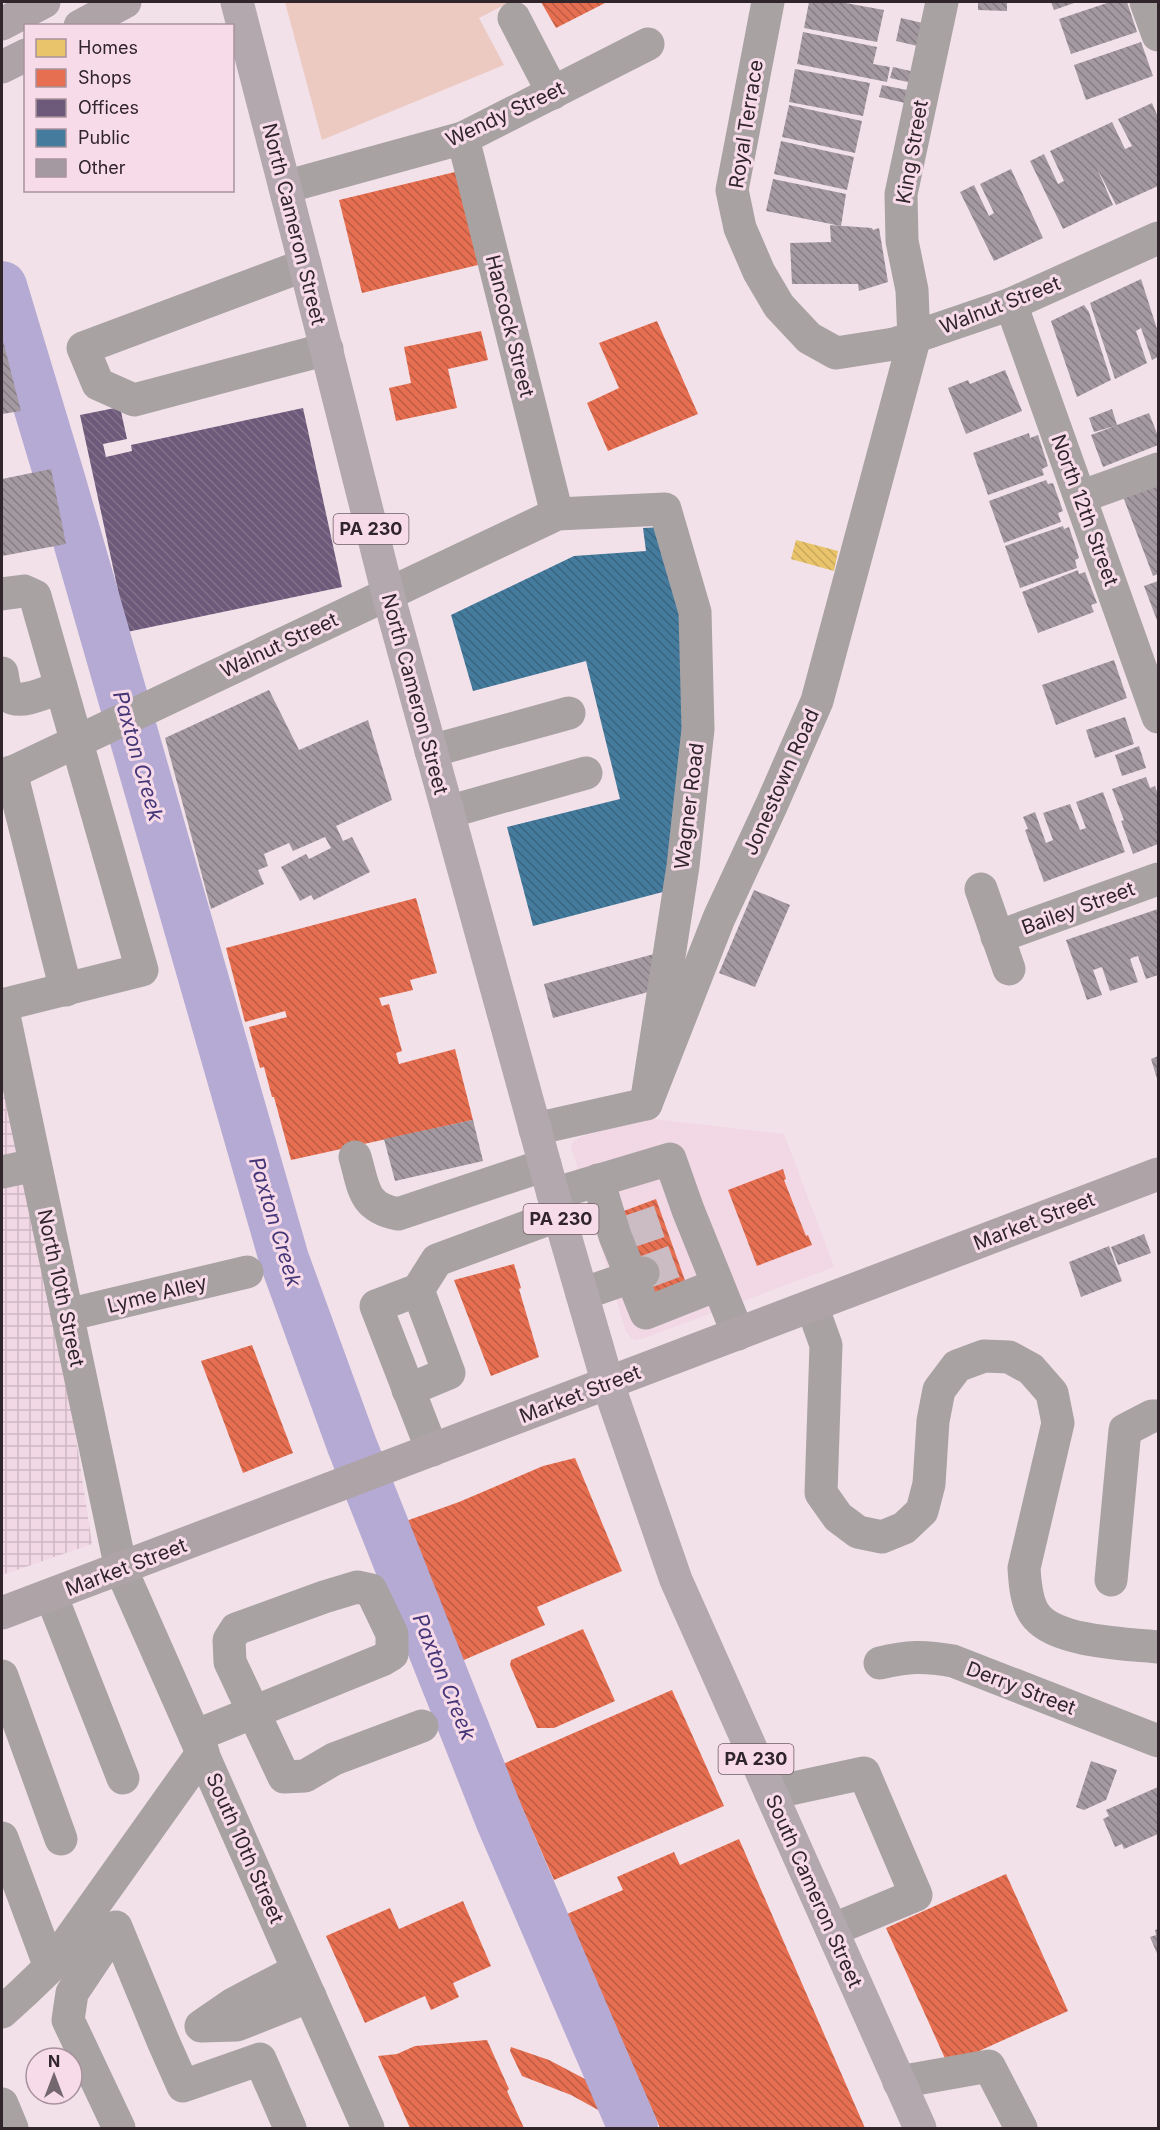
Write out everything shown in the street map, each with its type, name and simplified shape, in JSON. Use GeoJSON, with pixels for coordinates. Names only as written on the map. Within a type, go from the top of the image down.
{"type":"FeatureCollection","features":[{"type":"Feature","properties":{"kind":"highway","name":"North Cameron Street"},"geometry":{"type":"LineString","coordinates":[[237,2],[388,594],[535,1129],[608,1384]]}},
{"type":"Feature","properties":{"kind":"highway","name":"South Cameron Street"},"geometry":{"type":"LineString","coordinates":[[608,1384],[676,1580],[920,2128]]}},
{"type":"Feature","properties":{"kind":"main road"},"geometry":{"type":"LineString","coordinates":[[2,24],[44,2]]}},
{"type":"Feature","properties":{"kind":"main road"},"geometry":{"type":"LineString","coordinates":[[84,24],[125,2]]}},
{"type":"Feature","properties":{"kind":"main road"},"geometry":{"type":"LineString","coordinates":[[2,68],[24,56]]}},
{"type":"Feature","properties":{"kind":"main road","name":"Market Street"},"geometry":{"type":"LineString","coordinates":[[2,1613],[1158,1174]]}},
{"type":"Feature","properties":{"kind":"street","name":"Royal Terrace"},"geometry":{"type":"LineString","coordinates":[[768,2],[732,190],[740,228],[759,272],[779,306],[809,338],[836,353]]}},
{"type":"Feature","properties":{"kind":"street","name":"King Street"},"geometry":{"type":"LineString","coordinates":[[912,339],[912,290],[902,241],[901,194],[942,2]]}},
{"type":"Feature","properties":{"kind":"street"},"geometry":{"type":"LineString","coordinates":[[1146,2],[1158,35]]}},
{"type":"Feature","properties":{"kind":"street"},"geometry":{"type":"LineString","coordinates":[[514,18],[553,93]]}},
{"type":"Feature","properties":{"kind":"street","name":"Wendy Street"},"geometry":{"type":"LineString","coordinates":[[285,187],[463,138],[648,44]]}},
{"type":"Feature","properties":{"kind":"street","name":"Hancock Street"},"geometry":{"type":"LineString","coordinates":[[463,138],[557,514]]}},
{"type":"Feature","properties":{"kind":"street","name":"Walnut Street"},"geometry":{"type":"LineString","coordinates":[[836,353],[912,339],[1011,304],[1158,238]]}},
{"type":"Feature","properties":{"kind":"street"},"geometry":{"type":"LineString","coordinates":[[305,265],[83,348],[98,384],[134,400],[327,349]]}},
{"type":"Feature","properties":{"kind":"street","name":"North 12th Street"},"geometry":{"type":"LineString","coordinates":[[1011,304],[1158,717]]}},
{"type":"Feature","properties":{"kind":"street","name":"Jonestown Road"},"geometry":{"type":"LineString","coordinates":[[646,1104],[719,918],[817,701],[912,339]]}},
{"type":"Feature","properties":{"kind":"street"},"geometry":{"type":"LineString","coordinates":[[1080,497],[1158,469]]}},
{"type":"Feature","properties":{"kind":"street","name":"Wagner Road"},"geometry":{"type":"LineString","coordinates":[[557,514],[665,509],[695,612],[698,729],[683,866],[646,1104]]}},
{"type":"Feature","properties":{"kind":"street","name":"Walnut Street"},"geometry":{"type":"LineString","coordinates":[[6,774],[557,514]]}},
{"type":"Feature","properties":{"kind":"street"},"geometry":{"type":"LineString","coordinates":[[2,594],[24,591],[35,596],[142,970],[2,1006]]}},
{"type":"Feature","properties":{"kind":"street"},"geometry":{"type":"LineString","coordinates":[[2,673],[8,695],[20,701],[61,687]]}},
{"type":"Feature","properties":{"kind":"street"},"geometry":{"type":"LineString","coordinates":[[431,751],[569,713]]}},
{"type":"Feature","properties":{"kind":"street"},"geometry":{"type":"LineString","coordinates":[[448,812],[586,773]]}},
{"type":"Feature","properties":{"kind":"street"},"geometry":{"type":"LineString","coordinates":[[6,774],[66,990]]}},
{"type":"Feature","properties":{"kind":"street","name":"Bailey Street"},"geometry":{"type":"LineString","coordinates":[[997,938],[1158,879]]}},
{"type":"Feature","properties":{"kind":"street"},"geometry":{"type":"LineString","coordinates":[[981,889],[1009,969]]}},
{"type":"Feature","properties":{"kind":"street","name":"North 10th Street"},"geometry":{"type":"LineString","coordinates":[[2,1006],[121,1569]]}},
{"type":"Feature","properties":{"kind":"street"},"geometry":{"type":"LineString","coordinates":[[535,1129],[646,1104]]}},
{"type":"Feature","properties":{"kind":"street"},"geometry":{"type":"LineString","coordinates":[[355,1157],[367,1198],[383,1211],[398,1214],[553,1191],[670,1159],[676,1215],[691,1255],[717,1285],[738,1334]]}},
{"type":"Feature","properties":{"kind":"street"},"geometry":{"type":"LineString","coordinates":[[2,1172],[35,1165]]}},
{"type":"Feature","properties":{"kind":"street"},"geometry":{"type":"LineString","coordinates":[[598,1180],[638,1275],[646,1313],[717,1285]]}},
{"type":"Feature","properties":{"kind":"street"},"geometry":{"type":"LineString","coordinates":[[432,1450],[376,1306],[418,1290],[437,1260],[553,1191]]}},
{"type":"Feature","properties":{"kind":"street","name":"Lyme Alley"},"geometry":{"type":"LineString","coordinates":[[67,1315],[246,1272]]}},
{"type":"Feature","properties":{"kind":"street"},"geometry":{"type":"LineString","coordinates":[[582,1294],[638,1275]]}},
{"type":"Feature","properties":{"kind":"street"},"geometry":{"type":"LineString","coordinates":[[408,1390],[449,1373],[418,1290]]}},
{"type":"Feature","properties":{"kind":"street"},"geometry":{"type":"LineString","coordinates":[[812,1306],[826,1345],[821,1493],[838,1517],[858,1532],[882,1538],[904,1528],[922,1511],[929,1484],[933,1421],[939,1390],[957,1366],[984,1356],[1009,1357],[1031,1369],[1052,1393],[1058,1423],[1024,1568],[1025,1592],[1037,1617],[1062,1634],[1158,1647]]}},
{"type":"Feature","properties":{"kind":"street"},"geometry":{"type":"LineString","coordinates":[[1111,1580],[1125,1430],[1152,1416],[1158,1416]]}},
{"type":"Feature","properties":{"kind":"street","name":"South 10th Street"},"geometry":{"type":"LineString","coordinates":[[121,1569],[368,2128]]}},
{"type":"Feature","properties":{"kind":"street"},"geometry":{"type":"LineString","coordinates":[[2,2012],[50,1967],[199,1744],[254,1712],[392,1654],[392,1634],[371,1590],[357,1587],[236,1629],[229,1640],[230,1662],[254,1712],[284,1777],[305,1776],[333,1759],[422,1726]]}},
{"type":"Feature","properties":{"kind":"street"},"geometry":{"type":"LineString","coordinates":[[51,1595],[123,1778]]}},
{"type":"Feature","properties":{"kind":"street","name":"Derry Street"},"geometry":{"type":"LineString","coordinates":[[880,1662],[904,1657],[928,1656],[953,1661],[1158,1741]]}},
{"type":"Feature","properties":{"kind":"street"},"geometry":{"type":"LineString","coordinates":[[2,1676],[61,1839]]}},
{"type":"Feature","properties":{"kind":"street"},"geometry":{"type":"LineString","coordinates":[[771,1793],[864,1773],[916,1895],[832,1930]]}},
{"type":"Feature","properties":{"kind":"street"},"geometry":{"type":"LineString","coordinates":[[2,1838],[50,1967]]}},
{"type":"Feature","properties":{"kind":"street"},"geometry":{"type":"LineString","coordinates":[[119,2128],[68,2020],[72,1993],[116,1927],[183,2086],[260,2059],[290,2128]]}},
{"type":"Feature","properties":{"kind":"street"},"geometry":{"type":"LineString","coordinates":[[163,2041],[201,2026],[233,2004],[304,1983]]}},
{"type":"Feature","properties":{"kind":"street"},"geometry":{"type":"LineString","coordinates":[[899,2082],[989,2067],[1021,2128]]}},
{"type":"Feature","properties":{"kind":"street"},"geometry":{"type":"LineString","coordinates":[[2,2104],[12,2128]]}},
{"type":"Feature","properties":{"kind":"shaded area"},"geometry":{"type":"Polygon","coordinates":[[[285,2],[510,2],[479,18],[504,65],[322,140],[285,2]]]}},
{"type":"Feature","properties":{"kind":"shaded area"},"geometry":{"type":"Polygon","coordinates":[[[2,1007],[35,1165],[92,1544],[2,1575],[2,1007]]]}},
{"type":"Feature","properties":{"kind":"shaded area"},"geometry":{"type":"Polygon","coordinates":[[[645,1118],[784,1134],[834,1267],[645,1338],[636,1340],[631,1338],[626,1332],[571,1146],[575,1140],[583,1136],[645,1118]]]}},
{"type":"Feature","properties":{"kind":"building: Homes"},"geometry":{"type":"Polygon","coordinates":[[[796,540],[838,551],[834,571],[791,559],[796,540]]]}},
{"type":"Feature","properties":{"kind":"building: Shops"},"geometry":{"type":"Polygon","coordinates":[[[541,2],[607,2],[556,28],[541,2]]]}},
{"type":"Feature","properties":{"kind":"building: Shops"},"geometry":{"type":"Polygon","coordinates":[[[459,171],[482,264],[362,293],[339,200],[459,171]]]}},
{"type":"Feature","properties":{"kind":"building: Shops"},"geometry":{"type":"Polygon","coordinates":[[[657,321],[698,414],[608,451],[587,403],[619,388],[599,343],[657,321]]]}},
{"type":"Feature","properties":{"kind":"building: Shops"},"geometry":{"type":"Polygon","coordinates":[[[481,331],[488,360],[448,369],[457,408],[396,421],[389,388],[411,383],[404,347],[481,331]]]}},
{"type":"Feature","properties":{"kind":"building: Shops"},"geometry":{"type":"Polygon","coordinates":[[[416,898],[437,973],[410,980],[413,990],[379,998],[382,1006],[389,1004],[402,1051],[396,1053],[399,1064],[455,1049],[473,1120],[291,1160],[274,1097],[272,1097],[264,1067],[260,1068],[249,1027],[287,1017],[285,1011],[245,1022],[226,948],[416,898]]]}},
{"type":"Feature","properties":{"kind":"building: Shops"},"geometry":{"type":"Polygon","coordinates":[[[783,1169],[786,1179],[784,1180],[806,1236],[808,1235],[812,1245],[757,1266],[728,1190],[783,1169]]]}},
{"type":"Feature","properties":{"kind":"building: Shops"},"geometry":{"type":"Polygon","coordinates":[[[656,1199],[688,1289],[654,1301],[621,1212],[656,1199]]]}},
{"type":"Feature","properties":{"kind":"building: Shops"},"geometry":{"type":"Polygon","coordinates":[[[514,1264],[539,1357],[491,1376],[454,1280],[514,1264]]]}},
{"type":"Feature","properties":{"kind":"building: Shops"},"geometry":{"type":"Polygon","coordinates":[[[252,1345],[293,1453],[243,1473],[201,1361],[252,1345]]]}},
{"type":"Feature","properties":{"kind":"building: Shops"},"geometry":{"type":"Polygon","coordinates":[[[575,1458],[622,1571],[537,1607],[545,1625],[457,1663],[438,1619],[431,1620],[392,1526],[459,1502],[543,1466],[575,1458]]]}},
{"type":"Feature","properties":{"kind":"building: Shops"},"geometry":{"type":"Polygon","coordinates":[[[583,1629],[615,1701],[554,1728],[537,1728],[510,1665],[511,1660],[583,1629]]]}},
{"type":"Feature","properties":{"kind":"building: Shops"},"geometry":{"type":"Polygon","coordinates":[[[672,1690],[724,1806],[554,1880],[503,1764],[672,1690]]]}},
{"type":"Feature","properties":{"kind":"building: Shops"},"geometry":{"type":"Polygon","coordinates":[[[739,1839],[865,2128],[660,2128],[567,1914],[623,1890],[617,1877],[674,1852],[680,1865],[739,1839]]]}},
{"type":"Feature","properties":{"kind":"building: Shops"},"geometry":{"type":"Polygon","coordinates":[[[1006,1874],[1068,2011],[948,2065],[886,1928],[1006,1874]]]}},
{"type":"Feature","properties":{"kind":"building: Shops"},"geometry":{"type":"Polygon","coordinates":[[[463,1901],[491,1966],[453,1983],[459,1997],[431,2010],[425,1996],[365,2023],[326,1936],[390,1908],[399,1929],[463,1901]]]}},
{"type":"Feature","properties":{"kind":"building: Shops"},"geometry":{"type":"Polygon","coordinates":[[[487,2040],[524,2128],[410,2128],[378,2056],[397,2054],[415,2046],[487,2040]]]}},
{"type":"Feature","properties":{"kind":"building: Shops"},"geometry":{"type":"Polygon","coordinates":[[[511,2047],[549,2060],[602,2088],[613,2114],[611,2117],[571,2095],[522,2076],[510,2051],[511,2047]]]}},
{"type":"Feature","properties":{"kind":"building: Offices"},"geometry":{"type":"Polygon","coordinates":[[[120,407],[127,439],[103,444],[106,457],[132,451],[131,445],[303,408],[342,587],[127,632],[80,415],[120,407]]]}},
{"type":"Feature","properties":{"kind":"building: Public"},"geometry":{"type":"Polygon","coordinates":[[[663,527],[689,629],[678,888],[533,926],[507,827],[620,799],[586,661],[473,691],[451,615],[574,556],[646,551],[643,528],[663,527]]]}},
{"type":"Feature","properties":{"kind":"building: Other"},"geometry":{"type":"Polygon","coordinates":[[[809,2],[840,2],[884,10],[877,42],[804,28],[809,2]]]}},
{"type":"Feature","properties":{"kind":"building: Other"},"geometry":{"type":"Polygon","coordinates":[[[978,2],[1007,2],[1007,11],[978,10],[978,2]]]}},
{"type":"Feature","properties":{"kind":"building: Other"},"geometry":{"type":"Polygon","coordinates":[[[1051,2],[1077,2],[1054,10],[1051,2]]]}},
{"type":"Feature","properties":{"kind":"building: Other"},"geometry":{"type":"Polygon","coordinates":[[[1110,2],[1127,2],[1137,32],[1071,54],[1059,19],[1110,2]]]}},
{"type":"Feature","properties":{"kind":"building: Other"},"geometry":{"type":"Polygon","coordinates":[[[901,18],[927,24],[922,47],[896,41],[901,18]]]}},
{"type":"Feature","properties":{"kind":"building: Other"},"geometry":{"type":"Polygon","coordinates":[[[803,32],[877,47],[873,64],[890,67],[887,82],[797,64],[803,32]]]}},
{"type":"Feature","properties":{"kind":"building: Other"},"geometry":{"type":"Polygon","coordinates":[[[1141,42],[1153,76],[1086,100],[1074,65],[1141,42]]]}},
{"type":"Feature","properties":{"kind":"building: Other"},"geometry":{"type":"Polygon","coordinates":[[[893,67],[915,72],[912,83],[890,78],[893,67]]]}},
{"type":"Feature","properties":{"kind":"building: Other"},"geometry":{"type":"Polygon","coordinates":[[[795,69],[870,83],[863,116],[789,102],[795,69]]]}},
{"type":"Feature","properties":{"kind":"building: Other"},"geometry":{"type":"Polygon","coordinates":[[[882,85],[907,90],[905,103],[879,97],[882,85]]]}},
{"type":"Feature","properties":{"kind":"building: Other"},"geometry":{"type":"Polygon","coordinates":[[[1152,103],[1158,117],[1158,186],[1116,205],[1097,168],[1113,205],[1063,229],[1030,161],[1044,154],[1058,184],[1064,181],[1050,151],[1112,122],[1125,149],[1132,146],[1118,119],[1152,103]]]}},
{"type":"Feature","properties":{"kind":"building: Other"},"geometry":{"type":"Polygon","coordinates":[[[789,105],[862,121],[855,153],[782,137],[789,105]]]}},
{"type":"Feature","properties":{"kind":"building: Other"},"geometry":{"type":"Polygon","coordinates":[[[781,141],[854,157],[847,190],[774,174],[781,141]]]}},
{"type":"Feature","properties":{"kind":"building: Other"},"geometry":{"type":"Polygon","coordinates":[[[1011,169],[1043,238],[994,261],[960,192],[974,185],[989,216],[994,213],[980,184],[1011,169]]]}},
{"type":"Feature","properties":{"kind":"building: Other"},"geometry":{"type":"Polygon","coordinates":[[[773,179],[846,194],[841,226],[766,211],[773,179]]]}},
{"type":"Feature","properties":{"kind":"building: Other"},"geometry":{"type":"Polygon","coordinates":[[[830,225],[872,228],[873,230],[879,228],[888,282],[859,291],[858,284],[792,284],[790,243],[831,242],[830,225]]]}},
{"type":"Feature","properties":{"kind":"building: Other"},"geometry":{"type":"Polygon","coordinates":[[[1141,279],[1158,332],[1158,357],[1152,360],[1141,328],[1136,331],[1147,363],[1115,379],[1090,303],[1141,279]]]}},
{"type":"Feature","properties":{"kind":"building: Other"},"geometry":{"type":"Polygon","coordinates":[[[1084,305],[1089,312],[1111,380],[1077,397],[1051,321],[1084,305]]]}},
{"type":"Feature","properties":{"kind":"building: Other"},"geometry":{"type":"Polygon","coordinates":[[[2,337],[21,411],[2,414],[2,337]]]}},
{"type":"Feature","properties":{"kind":"building: Other"},"geometry":{"type":"Polygon","coordinates":[[[1005,370],[1022,411],[966,434],[948,388],[968,380],[970,384],[1005,370]]]}},
{"type":"Feature","properties":{"kind":"building: Other"},"geometry":{"type":"Polygon","coordinates":[[[1112,409],[1117,425],[1149,413],[1158,436],[1158,445],[1103,467],[1091,435],[1115,426],[1094,432],[1089,418],[1112,409]]]}},
{"type":"Feature","properties":{"kind":"building: Other"},"geometry":{"type":"Polygon","coordinates":[[[1029,433],[1030,438],[1038,435],[1048,466],[1042,469],[1044,475],[988,495],[973,453],[1029,433]]]}},
{"type":"Feature","properties":{"kind":"building: Other"},"geometry":{"type":"Polygon","coordinates":[[[51,469],[66,544],[2,556],[2,479],[51,469]]]}},
{"type":"Feature","properties":{"kind":"building: Other"},"geometry":{"type":"Polygon","coordinates":[[[1046,480],[1048,484],[1053,483],[1063,511],[1058,513],[1061,522],[1004,543],[989,501],[1046,480]]]}},
{"type":"Feature","properties":{"kind":"building: Other"},"geometry":{"type":"Polygon","coordinates":[[[1158,480],[1158,574],[1153,576],[1122,494],[1158,480]]]}},
{"type":"Feature","properties":{"kind":"building: Other"},"geometry":{"type":"Polygon","coordinates":[[[1063,526],[1064,529],[1069,527],[1079,558],[1075,560],[1077,568],[1020,588],[1005,546],[1063,526]]]}},
{"type":"Feature","properties":{"kind":"building: Other"},"geometry":{"type":"Polygon","coordinates":[[[1078,570],[1079,574],[1085,572],[1097,603],[1091,605],[1094,612],[1038,633],[1022,592],[1078,570]]]}},
{"type":"Feature","properties":{"kind":"building: Other"},"geometry":{"type":"Polygon","coordinates":[[[1158,581],[1158,623],[1144,586],[1158,581]]]}},
{"type":"Feature","properties":{"kind":"building: Other"},"geometry":{"type":"Polygon","coordinates":[[[1114,660],[1127,698],[1056,725],[1042,685],[1114,660]]]}},
{"type":"Feature","properties":{"kind":"building: Other"},"geometry":{"type":"Polygon","coordinates":[[[269,690],[299,750],[368,720],[392,800],[336,826],[343,841],[352,837],[370,872],[314,900],[311,895],[300,901],[281,867],[306,854],[309,859],[331,848],[325,837],[293,851],[289,843],[264,854],[268,866],[258,870],[264,884],[211,909],[165,738],[269,690]]]}},
{"type":"Feature","properties":{"kind":"building: Other"},"geometry":{"type":"Polygon","coordinates":[[[1125,717],[1134,744],[1095,758],[1086,730],[1125,717]]]}},
{"type":"Feature","properties":{"kind":"building: Other"},"geometry":{"type":"Polygon","coordinates":[[[1139,746],[1146,768],[1122,776],[1115,755],[1139,746]]]}},
{"type":"Feature","properties":{"kind":"building: Other"},"geometry":{"type":"Polygon","coordinates":[[[1146,777],[1150,788],[1155,786],[1158,795],[1158,844],[1133,854],[1121,821],[1124,820],[1112,789],[1146,777]]]}},
{"type":"Feature","properties":{"kind":"building: Other"},"geometry":{"type":"Polygon","coordinates":[[[1103,792],[1125,852],[1044,882],[1025,830],[1028,829],[1023,817],[1035,812],[1046,843],[1053,840],[1043,813],[1070,804],[1080,830],[1086,828],[1076,802],[1103,792]]]}},
{"type":"Feature","properties":{"kind":"building: Other"},"geometry":{"type":"Polygon","coordinates":[[[754,890],[790,905],[755,987],[719,973],[754,890]]]}},
{"type":"Feature","properties":{"kind":"building: Other"},"geometry":{"type":"Polygon","coordinates":[[[1158,909],[1158,975],[1146,979],[1138,956],[1134,957],[1130,959],[1138,982],[1110,991],[1102,967],[1093,970],[1102,995],[1087,1000],[1066,940],[1158,909]]]}},
{"type":"Feature","properties":{"kind":"building: Other"},"geometry":{"type":"Polygon","coordinates":[[[665,951],[659,989],[553,1018],[544,984],[665,951]]]}},
{"type":"Feature","properties":{"kind":"building: Other"},"geometry":{"type":"Polygon","coordinates":[[[1158,1056],[1158,1082],[1151,1059],[1158,1056]]]}},
{"type":"Feature","properties":{"kind":"building: Other"},"geometry":{"type":"Polygon","coordinates":[[[473,1120],[483,1161],[395,1181],[384,1139],[473,1120]]]}},
{"type":"Feature","properties":{"kind":"building: Other"},"geometry":{"type":"Polygon","coordinates":[[[1144,1234],[1151,1253],[1118,1265],[1111,1247],[1144,1234]]]}},
{"type":"Feature","properties":{"kind":"building: Other"},"geometry":{"type":"Polygon","coordinates":[[[1109,1246],[1122,1281],[1081,1297],[1069,1262],[1109,1246]]]}},
{"type":"Feature","properties":{"kind":"building: Other"},"geometry":{"type":"Polygon","coordinates":[[[1091,1761],[1117,1770],[1106,1800],[1084,1810],[1076,1807],[1091,1761]]]}},
{"type":"Feature","properties":{"kind":"building: Other"},"geometry":{"type":"Polygon","coordinates":[[[1158,1787],[1158,1834],[1124,1849],[1122,1844],[1115,1847],[1103,1819],[1109,1816],[1106,1810],[1158,1787]]]}},
{"type":"Feature","properties":{"kind":"building: Other"},"geometry":{"type":"Polygon","coordinates":[[[1158,1929],[1158,1956],[1150,1937],[1156,1935],[1155,1930],[1158,1929]]]}},
{"type":"Feature","properties":{"kind":"waterway","name":"Paxton Creek"},"geometry":{"type":"LineString","coordinates":[[2,286],[61,482],[284,1259],[351,1443],[500,1819],[633,2128]]}},
{"type":"Feature","properties":{"kind":"tunnel"},"geometry":{"type":"LineString","coordinates":[[628,1232],[663,1220]]}},
{"type":"Feature","properties":{"kind":"tunnel"},"geometry":{"type":"LineString","coordinates":[[643,1273],[678,1260]]}}]}
